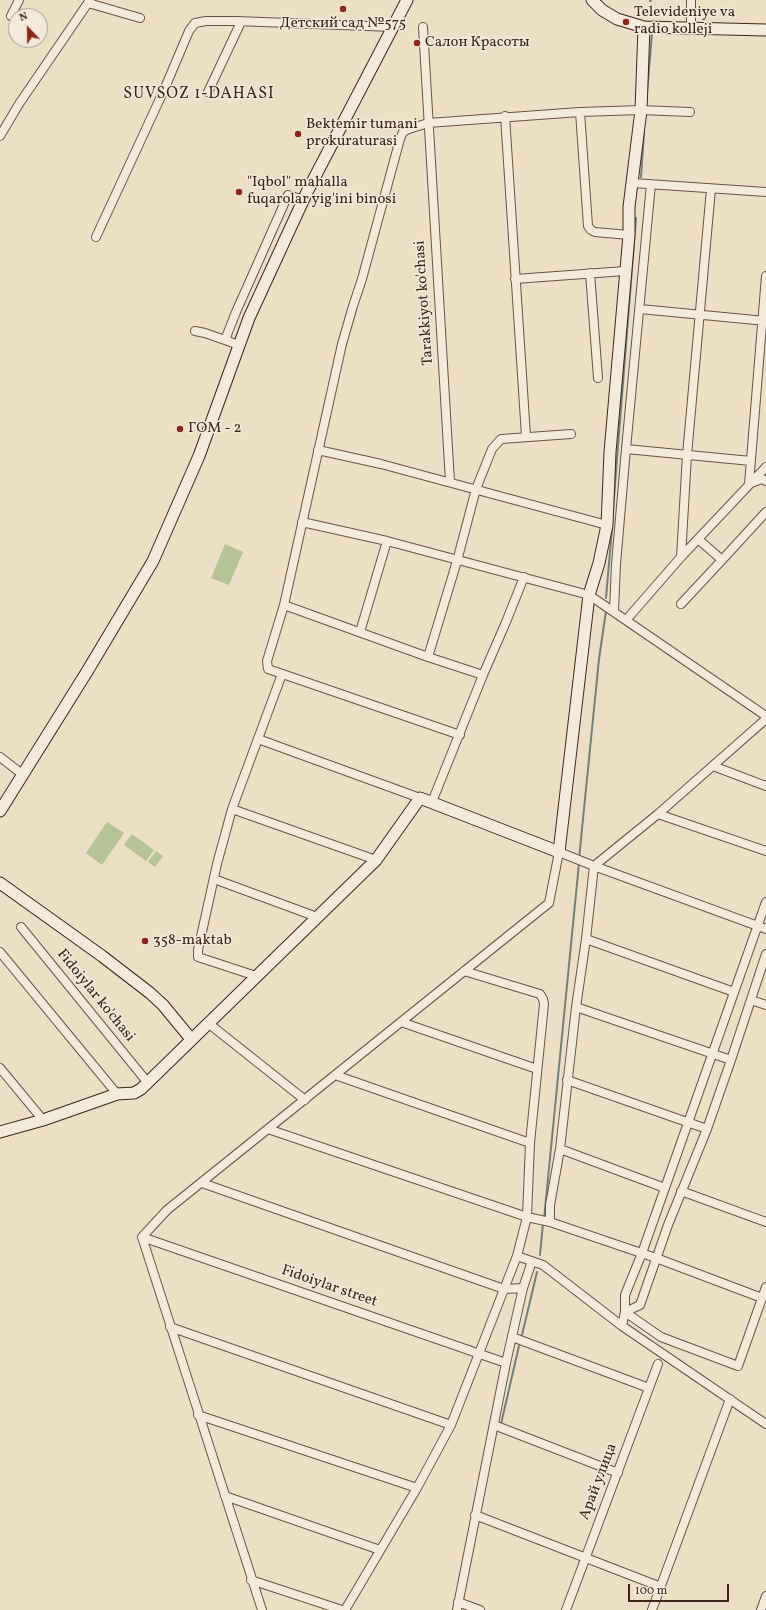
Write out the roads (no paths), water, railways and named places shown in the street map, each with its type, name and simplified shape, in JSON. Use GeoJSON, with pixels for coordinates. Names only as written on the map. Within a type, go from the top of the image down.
{"type":"FeatureCollection","features":[{"type":"Feature","properties":{"kind":"street"},"geometry":{"type":"LineString","coordinates":[[0,811],[148,571],[199,456],[224,390],[238,345],[304,200],[407,0]]}},
{"type":"Feature","properties":{"kind":"street"},"geometry":{"type":"LineString","coordinates":[[592,0],[602,10],[617,19],[644,27],[766,30]]}},
{"type":"Feature","properties":{"kind":"street"},"geometry":{"type":"LineString","coordinates":[[690,29],[691,0]]}},
{"type":"Feature","properties":{"kind":"street"},"geometry":{"type":"LineString","coordinates":[[0,136],[19,104],[89,2],[140,18]]}},
{"type":"Feature","properties":{"kind":"street"},"geometry":{"type":"LineString","coordinates":[[96,237],[164,90],[189,31],[195,23],[206,21],[393,26]]}},
{"type":"Feature","properties":{"kind":"street"},"geometry":{"type":"LineString","coordinates":[[208,92],[241,22]]}},
{"type":"Feature","properties":{"kind":"street","name":"Tarakkiyot ko'chasi"},"geometry":{"type":"LineString","coordinates":[[423,27],[450,482]]}},
{"type":"Feature","properties":{"kind":"street"},"geometry":{"type":"LineString","coordinates":[[262,1610],[198,1416],[142,1237],[167,1210],[549,903],[559,852],[589,595],[599,563],[607,525],[610,452],[629,235],[629,206],[645,110],[644,27]]}},
{"type":"Feature","properties":{"kind":"street"},"geometry":{"type":"LineString","coordinates":[[460,735],[268,669],[267,661],[284,605],[342,344],[362,279],[400,139],[403,132],[428,123],[505,116],[580,112],[645,110],[690,112]]}},
{"type":"Feature","properties":{"kind":"street"},"geometry":{"type":"LineString","coordinates":[[580,112],[588,226],[595,232],[629,235]]}},
{"type":"Feature","properties":{"kind":"street"},"geometry":{"type":"LineString","coordinates":[[505,116],[526,436]]}},
{"type":"Feature","properties":{"kind":"street"},"geometry":{"type":"LineString","coordinates":[[633,183],[766,192]]}},
{"type":"Feature","properties":{"kind":"street"},"geometry":{"type":"LineString","coordinates":[[614,611],[626,449],[651,184]]}},
{"type":"Feature","properties":{"kind":"street"},"geometry":{"type":"LineString","coordinates":[[680,558],[687,455],[711,189]]}},
{"type":"Feature","properties":{"kind":"street"},"geometry":{"type":"LineString","coordinates":[[225,340],[288,195],[304,200]]}},
{"type":"Feature","properties":{"kind":"street"},"geometry":{"type":"LineString","coordinates":[[515,279],[625,271]]}},
{"type":"Feature","properties":{"kind":"street"},"geometry":{"type":"LineString","coordinates":[[590,273],[598,378]]}},
{"type":"Feature","properties":{"kind":"street"},"geometry":{"type":"LineString","coordinates":[[749,484],[764,321],[766,276]]}},
{"type":"Feature","properties":{"kind":"street"},"geometry":{"type":"LineString","coordinates":[[640,309],[764,321]]}},
{"type":"Feature","properties":{"kind":"street"},"geometry":{"type":"LineString","coordinates":[[195,331],[238,345]]}},
{"type":"Feature","properties":{"kind":"street"},"geometry":{"type":"LineString","coordinates":[[428,657],[457,561],[476,490],[492,449],[501,439],[526,436],[571,434]]}},
{"type":"Feature","properties":{"kind":"street"},"geometry":{"type":"LineString","coordinates":[[626,449],[751,461]]}},
{"type":"Feature","properties":{"kind":"street"},"geometry":{"type":"LineString","coordinates":[[318,450],[381,464],[607,525]]}},
{"type":"Feature","properties":{"kind":"street"},"geometry":{"type":"LineString","coordinates":[[627,620],[698,538],[766,467]]}},
{"type":"Feature","properties":{"kind":"street"},"geometry":{"type":"LineString","coordinates":[[749,484],[762,479],[766,481]]}},
{"type":"Feature","properties":{"kind":"street"},"geometry":{"type":"LineString","coordinates":[[681,604],[766,512]]}},
{"type":"Feature","properties":{"kind":"street"},"geometry":{"type":"LineString","coordinates":[[302,522],[386,541],[457,561],[524,576],[589,595],[766,717],[658,814],[594,866],[586,939],[567,1080],[560,1149],[550,1205],[550,1222]]}},
{"type":"Feature","properties":{"kind":"street"},"geometry":{"type":"LineString","coordinates":[[698,538],[722,560]]}},
{"type":"Feature","properties":{"kind":"street"},"geometry":{"type":"LineString","coordinates":[[360,632],[386,541]]}},
{"type":"Feature","properties":{"kind":"street"},"geometry":{"type":"LineString","coordinates":[[432,802],[524,576]]}},
{"type":"Feature","properties":{"kind":"street"},"geometry":{"type":"LineString","coordinates":[[284,605],[428,657],[483,674]]}},
{"type":"Feature","properties":{"kind":"street"},"geometry":{"type":"LineString","coordinates":[[256,976],[198,957],[198,950],[232,809],[282,674]]}},
{"type":"Feature","properties":{"kind":"street"},"geometry":{"type":"LineString","coordinates":[[258,739],[432,802],[594,866],[766,929]]}},
{"type":"Feature","properties":{"kind":"street"},"geometry":{"type":"LineString","coordinates":[[0,757],[22,774]]}},
{"type":"Feature","properties":{"kind":"street"},"geometry":{"type":"LineString","coordinates":[[713,766],[766,786]]}},
{"type":"Feature","properties":{"kind":"street"},"geometry":{"type":"LineString","coordinates":[[0,1132],[42,1120],[117,1094],[134,1093],[141,1089],[376,860],[420,798]]}},
{"type":"Feature","properties":{"kind":"street"},"geometry":{"type":"LineString","coordinates":[[232,809],[376,860]]}},
{"type":"Feature","properties":{"kind":"street"},"geometry":{"type":"LineString","coordinates":[[658,814],[766,851]]}},
{"type":"Feature","properties":{"kind":"street"},"geometry":{"type":"LineString","coordinates":[[214,879],[317,917]]}},
{"type":"Feature","properties":{"kind":"street"},"geometry":{"type":"LineString","coordinates":[[0,883],[102,956],[150,993],[163,1005],[191,1039]]}},
{"type":"Feature","properties":{"kind":"street"},"geometry":{"type":"LineString","coordinates":[[622,1326],[625,1312],[625,1295],[642,1253],[766,902]]}},
{"type":"Feature","properties":{"kind":"street","name":"Fidoiylar ko'chasi"},"geometry":{"type":"LineString","coordinates":[[21,927],[148,1082]]}},
{"type":"Feature","properties":{"kind":"street"},"geometry":{"type":"LineString","coordinates":[[586,939],[734,992]]}},
{"type":"Feature","properties":{"kind":"street"},"geometry":{"type":"LineString","coordinates":[[0,952],[117,1094]]}},
{"type":"Feature","properties":{"kind":"street"},"geometry":{"type":"LineString","coordinates":[[625,1312],[640,1305],[681,1191],[706,1130],[766,954]]}},
{"type":"Feature","properties":{"kind":"street"},"geometry":{"type":"LineString","coordinates":[[345,1610],[417,1488],[451,1425],[517,1256],[527,1217],[530,1143],[544,1004],[540,994],[464,971]]}},
{"type":"Feature","properties":{"kind":"street"},"geometry":{"type":"LineString","coordinates":[[751,1000],[766,1005]]}},
{"type":"Feature","properties":{"kind":"street"},"geometry":{"type":"LineString","coordinates":[[576,1007],[731,1060]]}},
{"type":"Feature","properties":{"kind":"street"},"geometry":{"type":"LineString","coordinates":[[401,1022],[537,1069]]}},
{"type":"Feature","properties":{"kind":"street"},"geometry":{"type":"LineString","coordinates":[[208,1023],[305,1100]]}},
{"type":"Feature","properties":{"kind":"street"},"geometry":{"type":"LineString","coordinates":[[0,1068],[42,1120]]}},
{"type":"Feature","properties":{"kind":"street"},"geometry":{"type":"LineString","coordinates":[[335,1075],[530,1143]]}},
{"type":"Feature","properties":{"kind":"street"},"geometry":{"type":"LineString","coordinates":[[567,1080],[706,1130]]}},
{"type":"Feature","properties":{"kind":"street"},"geometry":{"type":"LineString","coordinates":[[268,1129],[527,1217],[550,1222],[642,1253],[762,1298]]}},
{"type":"Feature","properties":{"kind":"street"},"geometry":{"type":"LineString","coordinates":[[560,1149],[665,1188]]}},
{"type":"Feature","properties":{"kind":"street"},"geometry":{"type":"LineString","coordinates":[[202,1183],[504,1289],[523,1288]]}},
{"type":"Feature","properties":{"kind":"street"},"geometry":{"type":"LineString","coordinates":[[681,1191],[766,1222]]}},
{"type":"Feature","properties":{"kind":"street","name":"Fidoiylar street"},"geometry":{"type":"LineString","coordinates":[[142,1237],[506,1363]]}},
{"type":"Feature","properties":{"kind":"street"},"geometry":{"type":"LineString","coordinates":[[517,1256],[543,1265],[622,1326],[730,1398],[766,1424]]}},
{"type":"Feature","properties":{"kind":"street"},"geometry":{"type":"LineString","coordinates":[[480,1610],[458,1606],[506,1363],[523,1288],[532,1261]]}},
{"type":"Feature","properties":{"kind":"street"},"geometry":{"type":"LineString","coordinates":[[625,1312],[660,1337],[738,1366],[766,1287]]}},
{"type":"Feature","properties":{"kind":"street"},"geometry":{"type":"LineString","coordinates":[[170,1326],[451,1425]]}},
{"type":"Feature","properties":{"kind":"street"},"geometry":{"type":"LineString","coordinates":[[512,1337],[648,1388]]}},
{"type":"Feature","properties":{"kind":"street","name":"Арай улица"},"geometry":{"type":"LineString","coordinates":[[566,1610],[658,1364]]}},
{"type":"Feature","properties":{"kind":"street"},"geometry":{"type":"LineString","coordinates":[[652,1610],[730,1398]]}},
{"type":"Feature","properties":{"kind":"street"},"geometry":{"type":"LineString","coordinates":[[198,1416],[417,1488]]}},
{"type":"Feature","properties":{"kind":"street"},"geometry":{"type":"LineString","coordinates":[[494,1425],[618,1473]]}},
{"type":"Feature","properties":{"kind":"street"},"geometry":{"type":"LineString","coordinates":[[224,1496],[380,1550]]}},
{"type":"Feature","properties":{"kind":"street"},"geometry":{"type":"LineString","coordinates":[[476,1516],[661,1587]]}},
{"type":"Feature","properties":{"kind":"street"},"geometry":{"type":"LineString","coordinates":[[251,1580],[342,1610]]}},
{"type":"Feature","properties":{"kind":"street"},"geometry":{"type":"LineString","coordinates":[[761,1610],[766,1596]]}},
{"type":"Feature","properties":{"kind":"waterway"},"geometry":{"type":"LineString","coordinates":[[647,93],[652,34]]}},
{"type":"Feature","properties":{"kind":"waterway"},"geometry":{"type":"LineString","coordinates":[[641,177],[644,133]]}},
{"type":"Feature","properties":{"kind":"waterway"},"geometry":{"type":"LineString","coordinates":[[613,510],[636,218]]}},
{"type":"Feature","properties":{"kind":"waterway"},"geometry":{"type":"LineString","coordinates":[[606,598],[612,529]]}},
{"type":"Feature","properties":{"kind":"waterway"},"geometry":{"type":"LineString","coordinates":[[579,859],[599,659],[606,611]]}},
{"type":"Feature","properties":{"kind":"waterway"},"geometry":{"type":"LineString","coordinates":[[544,1219],[579,863]]}},
{"type":"Feature","properties":{"kind":"waterway"},"geometry":{"type":"LineString","coordinates":[[540,1255],[543,1223]]}},
{"type":"Feature","properties":{"kind":"waterway"},"geometry":{"type":"LineString","coordinates":[[522,1335],[537,1272]]}},
{"type":"Feature","properties":{"kind":"waterway"},"geometry":{"type":"LineString","coordinates":[[501,1424],[519,1346]]}},
{"type":"Feature","properties":{"kind":"place","name":"Детский сад №575"},"geometry":{"type":"Point","coordinates":[343,9]}},
{"type":"Feature","properties":{"kind":"place","name":"Televideniye va radio kolleji"},"geometry":{"type":"Point","coordinates":[626,22]}},
{"type":"Feature","properties":{"kind":"place","name":"Салон Красоты"},"geometry":{"type":"Point","coordinates":[417,43]}},
{"type":"Feature","properties":{"kind":"place","name":"Bektemir tumani prokuraturasi"},"geometry":{"type":"Point","coordinates":[298,134]}},
{"type":"Feature","properties":{"kind":"place","name":"\"Iqbol\" mahalla fuqarolar yig'ini binosi"},"geometry":{"type":"Point","coordinates":[239,192]}},
{"type":"Feature","properties":{"kind":"place","name":"ГОМ - 2"},"geometry":{"type":"Point","coordinates":[180,429]}},
{"type":"Feature","properties":{"kind":"place","name":"358-maktab"},"geometry":{"type":"Point","coordinates":[145,941]}},
{"type":"Feature","properties":{"kind":"district","name":"SUVSOZ 1-DAHASI"},"geometry":{"type":"Point","coordinates":[199,95]}}]}
